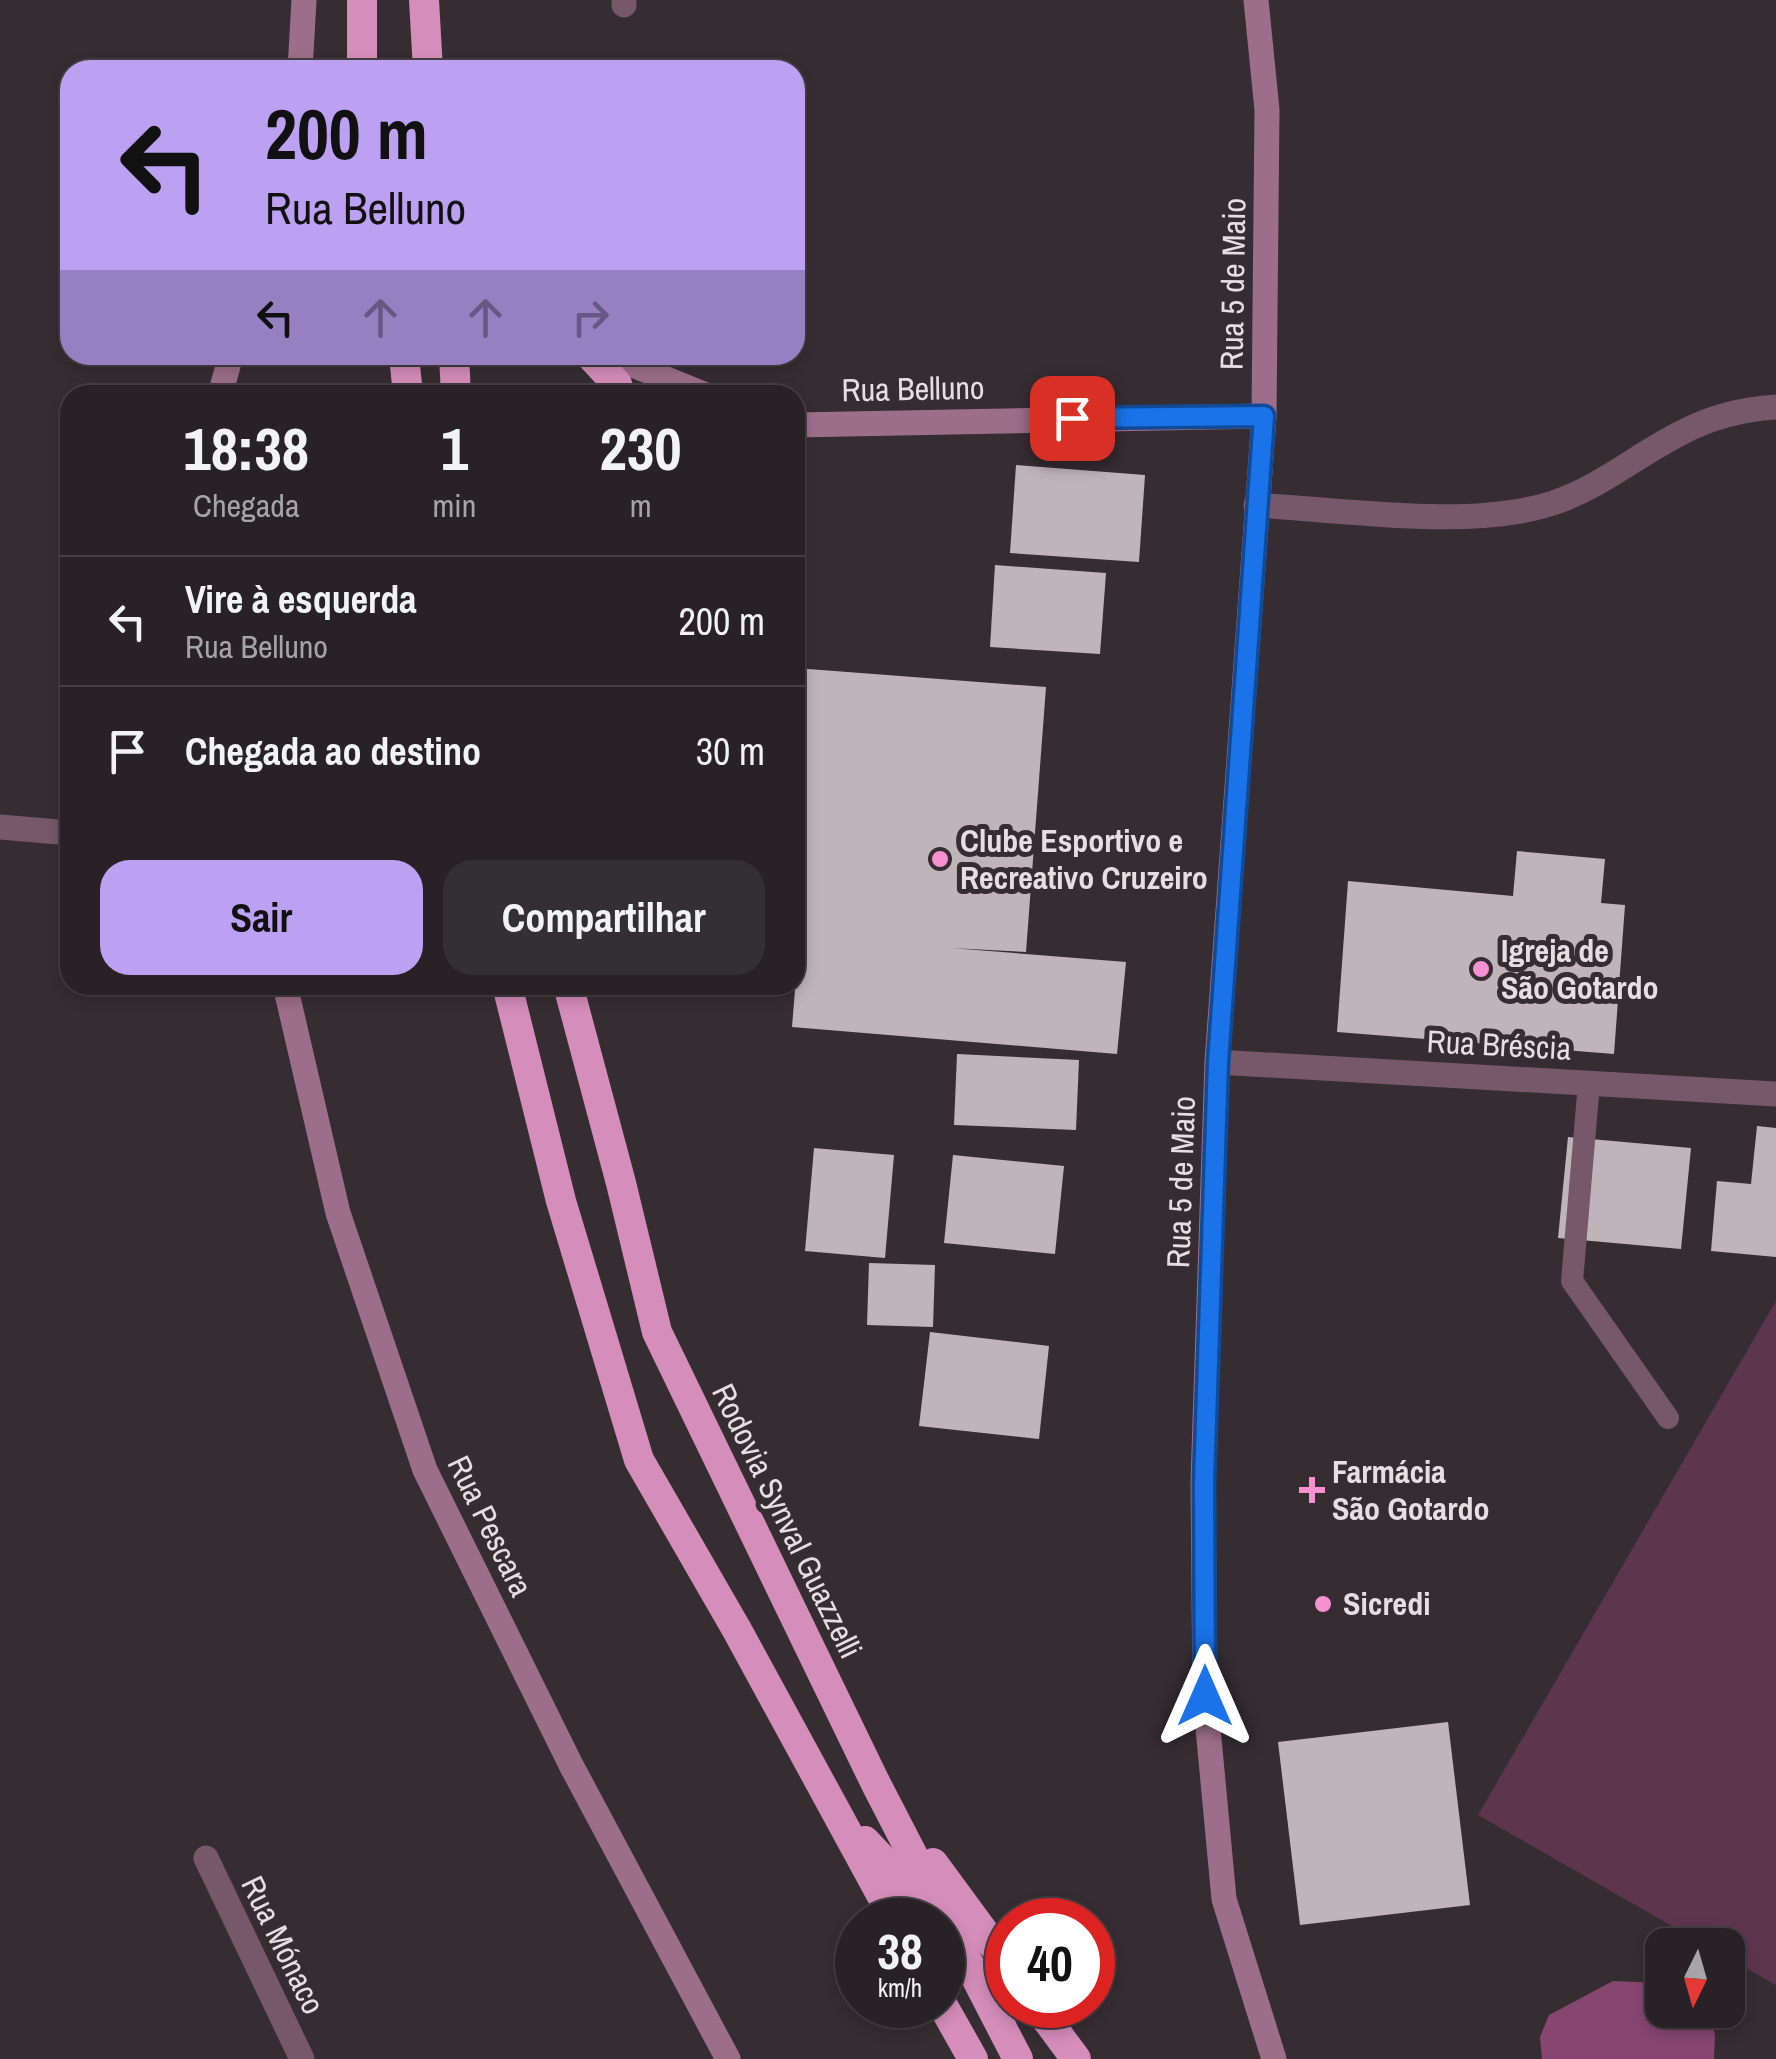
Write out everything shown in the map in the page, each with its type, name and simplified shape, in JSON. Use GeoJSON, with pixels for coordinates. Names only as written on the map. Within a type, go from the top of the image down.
{"type":"FeatureCollection","features":[{"type":"Feature","properties":{"kind":"highway"},"geometry":{"type":"LineString","coordinates":[[362,0],[362,60]]}},
{"type":"Feature","properties":{"kind":"highway"},"geometry":{"type":"LineString","coordinates":[[423,6],[427,60]]}},
{"type":"Feature","properties":{"kind":"highway"},"geometry":{"type":"LineString","coordinates":[[423,6],[437,60]]}},
{"type":"Feature","properties":{"kind":"highway"},"geometry":{"type":"LineString","coordinates":[[599,365],[617,385]]}},
{"type":"Feature","properties":{"kind":"highway"},"geometry":{"type":"LineString","coordinates":[[510,995],[561,1200],[638,1460],[737,1630],[884,1898]]}},
{"type":"Feature","properties":{"kind":"highway","name":"Rodovia Synval Guazzelli"},"geometry":{"type":"LineString","coordinates":[[570,995],[656,1332],[931,1898]]}},
{"type":"Feature","properties":{"kind":"highway"},"geometry":{"type":"LineString","coordinates":[[875,1782],[985,1934]]}},
{"type":"Feature","properties":{"kind":"highway"},"geometry":{"type":"LineString","coordinates":[[832,1806],[919,1898]]}},
{"type":"Feature","properties":{"kind":"highway"},"geometry":{"type":"LineString","coordinates":[[965,1945],[985,1964]]}},
{"type":"Feature","properties":{"kind":"highway","name":"Rodovia Synval Guazzelli"},"geometry":{"type":"LineString","coordinates":[[965,1962],[1018,2059]]}},
{"type":"Feature","properties":{"kind":"highway"},"geometry":{"type":"LineString","coordinates":[[956,2028],[973,2059]]}},
{"type":"Feature","properties":{"kind":"highway"},"geometry":{"type":"LineString","coordinates":[[1053,2028],[1076,2059]]}},
{"type":"Feature","properties":{"kind":"street"},"geometry":{"type":"LineString","coordinates":[[301,60],[304,0]]}},
{"type":"Feature","properties":{"kind":"street","name":"Rua 5 de Maio"},"geometry":{"type":"LineString","coordinates":[[1256,0],[1267,110],[1264,416],[1218,1062],[1204,1482],[1205,1696],[1224,1899],[1274,2059]]}},
{"type":"Feature","properties":{"kind":"street"},"geometry":{"type":"LineString","coordinates":[[632,365],[682,385]]}},
{"type":"Feature","properties":{"kind":"street"},"geometry":{"type":"LineString","coordinates":[[1256,505],[1474,517],[1552,503],[1620,473],[1681,432],[1740,410],[1776,406]]}},
{"type":"Feature","properties":{"kind":"street","name":"Rua Belluno"},"geometry":{"type":"LineString","coordinates":[[805,423],[1264,416]]}},
{"type":"Feature","properties":{"kind":"street"},"geometry":{"type":"LineString","coordinates":[[0,827],[60,832]]}},
{"type":"Feature","properties":{"kind":"street","name":"Rua Pescara"},"geometry":{"type":"LineString","coordinates":[[288,995],[338,1213],[425,1470],[570,1766],[728,2059]]}},
{"type":"Feature","properties":{"kind":"street","name":"Rua Bréscia"},"geometry":{"type":"LineString","coordinates":[[1218,1062],[1776,1094]]}},
{"type":"Feature","properties":{"kind":"street","name":"Rua Mónaco"},"geometry":{"type":"LineString","coordinates":[[206,1858],[302,2059]]}},
{"type":"Feature","properties":{"kind":"lane"},"geometry":{"type":"LineString","coordinates":[[1589,1083],[1572,1281],[1668,1418]]}},
{"type":"Feature","properties":{"kind":"shaded area"},"geometry":{"type":"Polygon","coordinates":[[[1776,1301],[1776,1985],[1745,1968],[1745,1928],[1675,1928],[1478,1815],[1776,1301]]]}},
{"type":"Feature","properties":{"kind":"shaded area"},"geometry":{"type":"Polygon","coordinates":[[[1613,1981],[1645,1982],[1645,2028],[1712,2028],[1714,2059],[1542,2059],[1540,2037],[1549,2015],[1613,1981]]]}},
{"type":"Feature","properties":{"kind":"building"},"geometry":{"type":"Polygon","coordinates":[[[1016,465],[1145,475],[1139,562],[1010,553],[1016,465]]]}},
{"type":"Feature","properties":{"kind":"building"},"geometry":{"type":"Polygon","coordinates":[[[995,565],[1106,573],[1100,654],[990,647],[995,565]]]}},
{"type":"Feature","properties":{"kind":"building"},"geometry":{"type":"Polygon","coordinates":[[[805,669],[1046,687],[1026,952],[951,948],[1126,962],[1117,1054],[792,1027],[795,995],[805,995],[805,669]]]}},
{"type":"Feature","properties":{"kind":"building","name":"Igreja de São Gotardo"},"geometry":{"type":"Polygon","coordinates":[[[1517,851],[1605,859],[1601,903],[1625,905],[1614,1054],[1337,1032],[1348,881],[1513,896],[1517,851]]]}},
{"type":"Feature","properties":{"kind":"building"},"geometry":{"type":"Polygon","coordinates":[[[957,1054],[1079,1060],[1076,1130],[954,1125],[957,1054]]]}},
{"type":"Feature","properties":{"kind":"building"},"geometry":{"type":"Polygon","coordinates":[[[1757,1126],[1776,1128],[1776,1257],[1711,1251],[1717,1181],[1751,1184],[1757,1126]]]}},
{"type":"Feature","properties":{"kind":"building"},"geometry":{"type":"Polygon","coordinates":[[[1568,1137],[1691,1148],[1681,1249],[1558,1238],[1568,1137]]]}},
{"type":"Feature","properties":{"kind":"building"},"geometry":{"type":"Polygon","coordinates":[[[814,1148],[894,1155],[885,1258],[805,1251],[814,1148]]]}},
{"type":"Feature","properties":{"kind":"building"},"geometry":{"type":"Polygon","coordinates":[[[953,1155],[1064,1166],[1055,1254],[944,1243],[953,1155]]]}},
{"type":"Feature","properties":{"kind":"building"},"geometry":{"type":"Polygon","coordinates":[[[869,1263],[935,1265],[933,1327],[867,1325],[869,1263]]]}},
{"type":"Feature","properties":{"kind":"building"},"geometry":{"type":"Polygon","coordinates":[[[930,1332],[1049,1346],[1039,1439],[919,1426],[930,1332]]]}},
{"type":"Feature","properties":{"kind":"building"},"geometry":{"type":"Polygon","coordinates":[[[1448,1722],[1470,1905],[1300,1925],[1278,1742],[1448,1722]]]}},
{"type":"Feature","properties":{"kind":"place","name":"Clube Esportivo e Recreativo Cruzeiro"},"geometry":{"type":"Point","coordinates":[940,859]}},
{"type":"Feature","properties":{"kind":"place","name":"Igreja de São Gotardo"},"geometry":{"type":"Point","coordinates":[1481,969]}},
{"type":"Feature","properties":{"kind":"place","name":"Farmácia São Gotardo"},"geometry":{"type":"Point","coordinates":[1312,1490]}},
{"type":"Feature","properties":{"kind":"place","name":"Sicredi"},"geometry":{"type":"Point","coordinates":[1323,1604]}},
{"type":"Feature","properties":{"kind":"route"},"geometry":{"type":"LineString","coordinates":[[1072,418],[1264,416],[1218,1062],[1204,1482],[1205,1696]]}}]}
